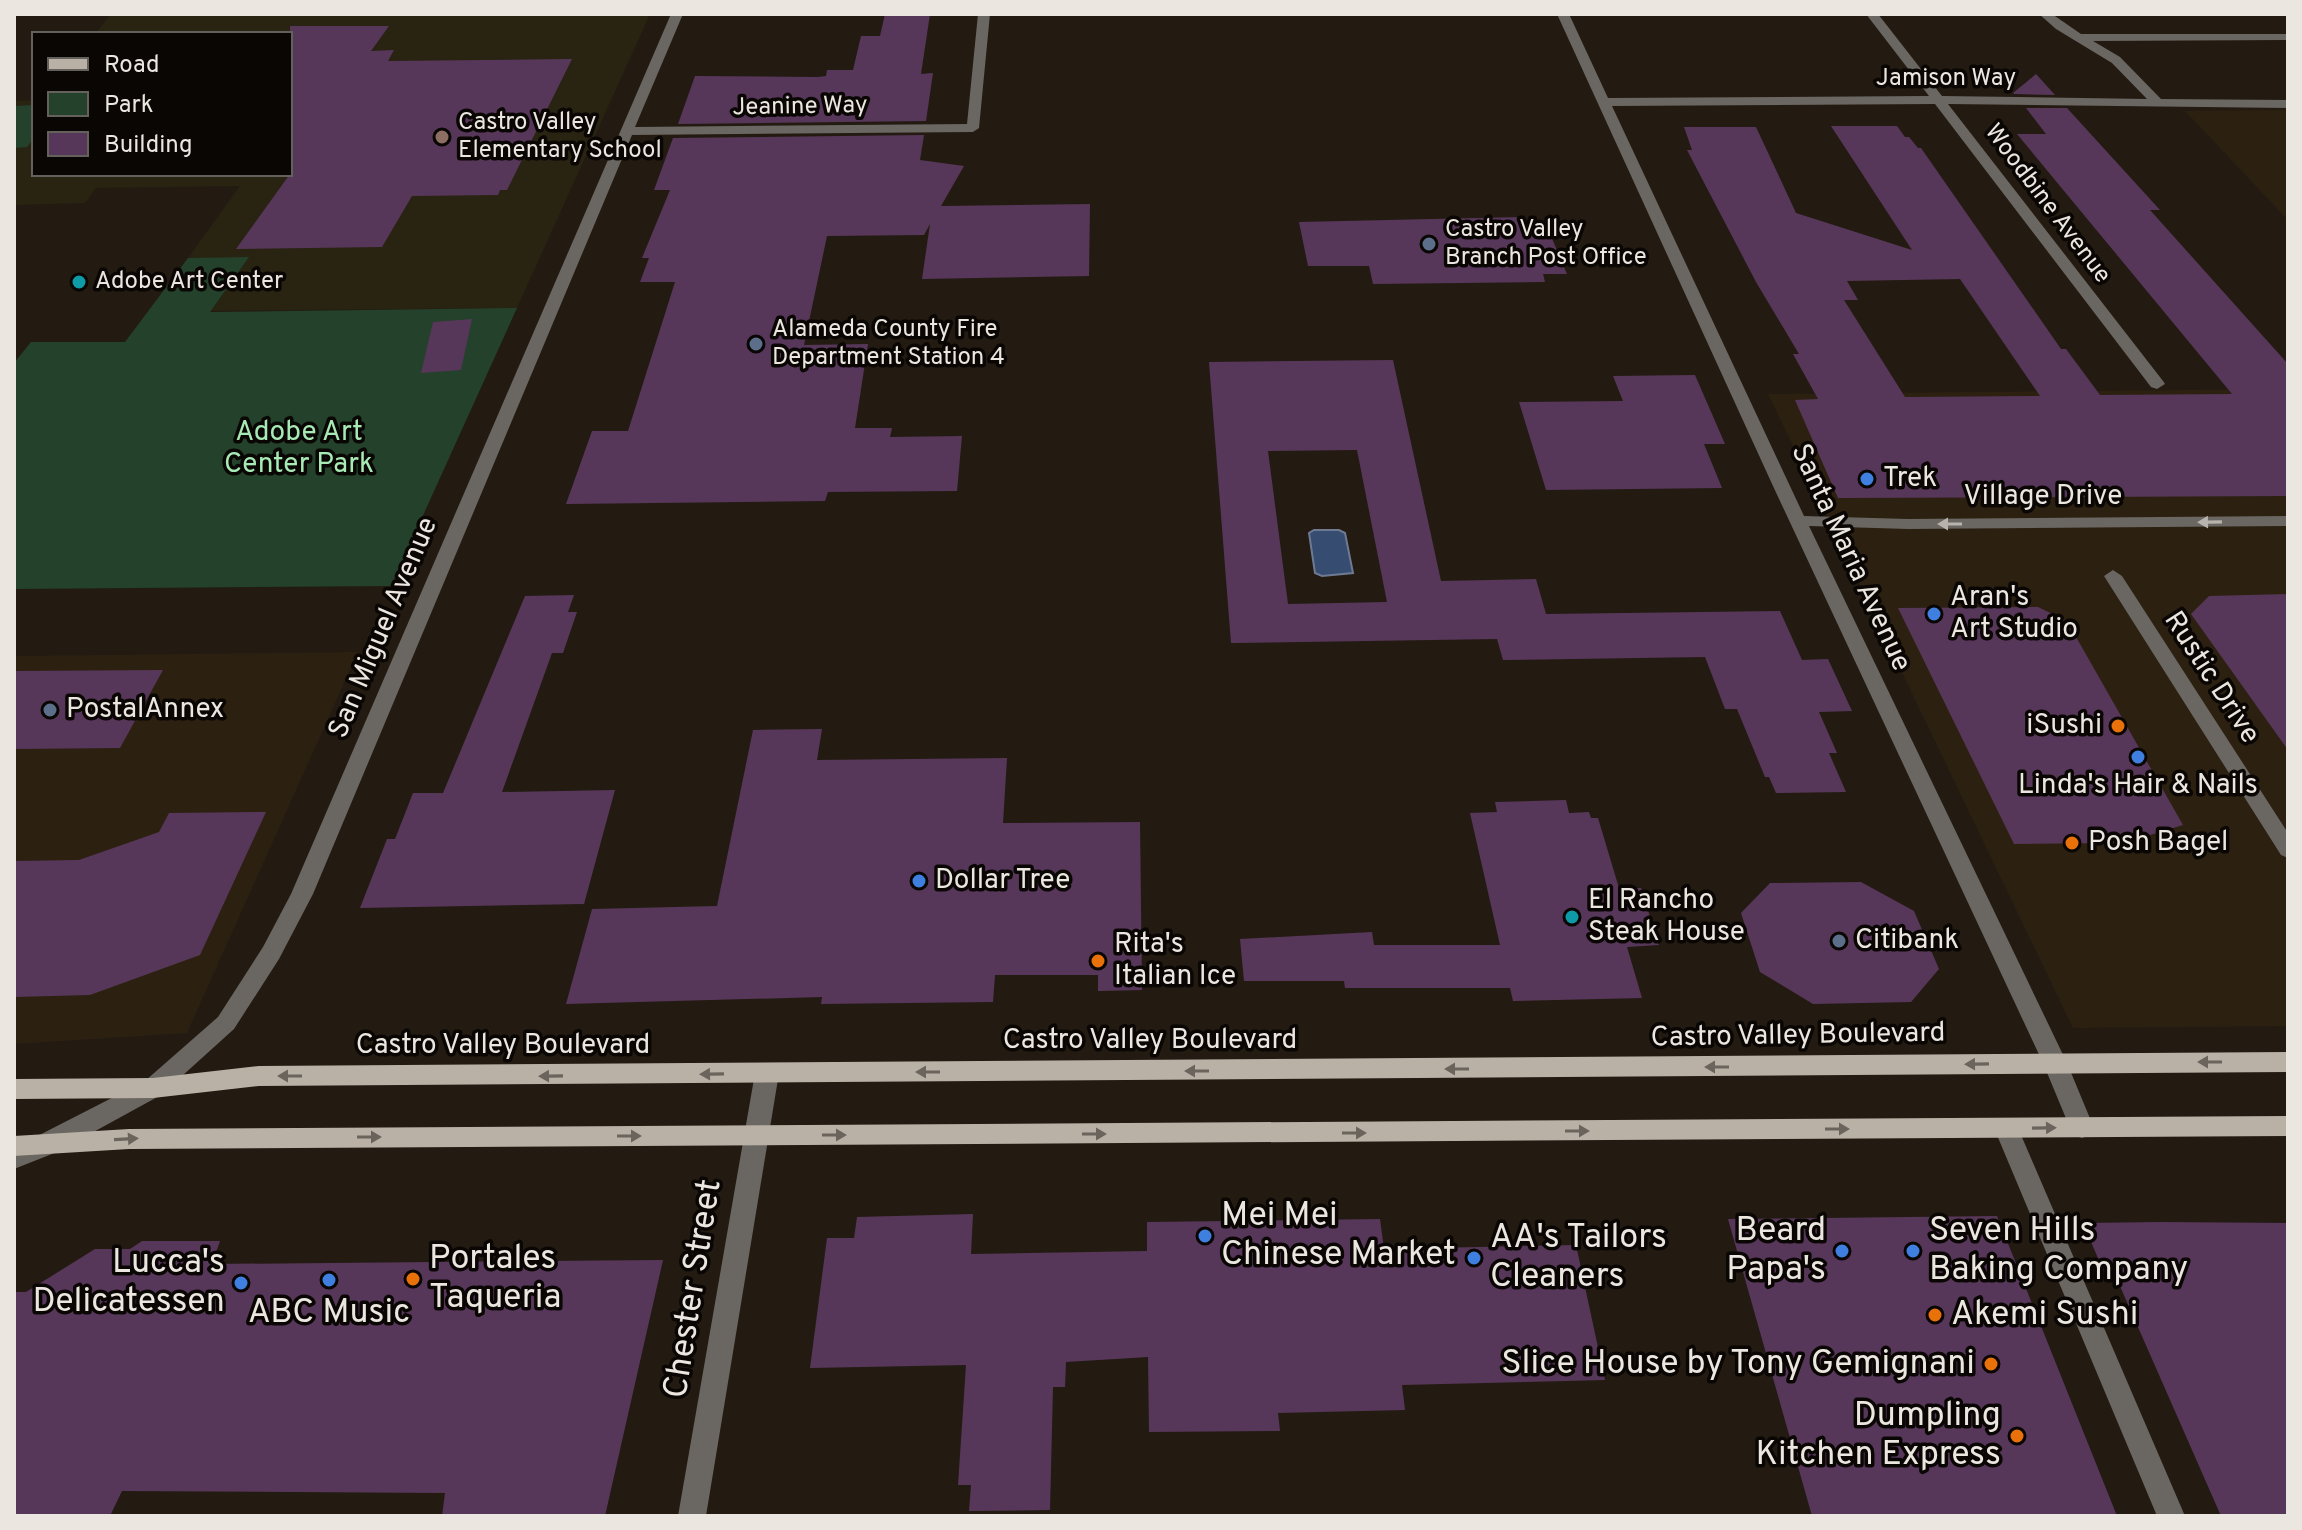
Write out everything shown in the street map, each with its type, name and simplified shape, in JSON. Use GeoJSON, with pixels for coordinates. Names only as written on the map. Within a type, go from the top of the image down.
{"type":"FeatureCollection","features":[{"type":"Feature","properties":{"kind":"main road","name":"Castro Valley Boulevard"},"geometry":{"type":"LineString","coordinates":[[14,1089],[153,1088],[259,1076],[2288,1062]]}},
{"type":"Feature","properties":{"kind":"main road"},"geometry":{"type":"LineString","coordinates":[[14,1146],[129,1139],[2288,1126]]}},
{"type":"Feature","properties":{"kind":"street","name":"San Miguel Avenue"},"geometry":{"type":"LineString","coordinates":[[14,1159],[48,1145],[153,1088],[226,1023],[271,953],[302,894],[677,14]]}},
{"type":"Feature","properties":{"kind":"street","name":"Jeanine Way"},"geometry":{"type":"LineString","coordinates":[[628,131],[973,128],[984,14]]}},
{"type":"Feature","properties":{"kind":"street","name":"Santa Maria Avenue"},"geometry":{"type":"LineString","coordinates":[[1563,14],[1798,521],[2055,1063],[2082,1128]]}},
{"type":"Feature","properties":{"kind":"street","name":"Woodbine Avenue"},"geometry":{"type":"LineString","coordinates":[[1872,14],[2157,384]]}},
{"type":"Feature","properties":{"kind":"street"},"geometry":{"type":"LineString","coordinates":[[2045,14],[2116,60],[2159,104]]}},
{"type":"Feature","properties":{"kind":"street"},"geometry":{"type":"LineString","coordinates":[[2079,38],[2288,37]]}},
{"type":"Feature","properties":{"kind":"street","name":"Jamison Way"},"geometry":{"type":"LineString","coordinates":[[1604,102],[1939,100],[2288,104]]}},
{"type":"Feature","properties":{"kind":"street","name":"Village Drive"},"geometry":{"type":"LineString","coordinates":[[1798,521],[1908,524],[2288,521]]}},
{"type":"Feature","properties":{"kind":"street","name":"Rustic Drive"},"geometry":{"type":"LineString","coordinates":[[2113,576],[2288,850]]}},
{"type":"Feature","properties":{"kind":"street","name":"Chester Street"},"geometry":{"type":"LineString","coordinates":[[692,1516],[767,1073]]}},
{"type":"Feature","properties":{"kind":"street"},"geometry":{"type":"LineString","coordinates":[[2006,1128],[2171,1516]]}},
{"type":"Feature","properties":{"kind":"shaded area","name":"Castro Valley Elementary School"},"geometry":{"type":"Polygon","coordinates":[[[111,14],[650,14],[517,308],[209,311],[248,258],[188,258],[240,186],[96,188],[85,203],[14,205],[14,101],[32,100],[32,176],[292,176],[292,32],[97,32],[111,14]]]}},
{"type":"Feature","properties":{"kind":"shaded area"},"geometry":{"type":"Polygon","coordinates":[[[2288,110],[2288,220],[2185,111],[2288,110]]]}},
{"type":"Feature","properties":{"kind":"shaded area"},"geometry":{"type":"Polygon","coordinates":[[[2288,389],[2288,1026],[2073,1028],[1768,394],[2288,389]]]}},
{"type":"Feature","properties":{"kind":"shaded area"},"geometry":{"type":"Polygon","coordinates":[[[358,652],[187,1033],[14,1044],[14,656],[358,652]]]}},
{"type":"Feature","properties":{"kind":"green space"},"geometry":{"type":"Polygon","coordinates":[[[32,105],[32,141],[27,147],[14,148],[14,106],[32,105]]]}},
{"type":"Feature","properties":{"kind":"green space","name":"Adobe Art Center Park"},"geometry":{"type":"Polygon","coordinates":[[[249,257],[210,312],[517,308],[391,586],[14,589],[14,363],[31,342],[125,342],[188,258],[249,257]]]}},
{"type":"Feature","properties":{"kind":"water"},"geometry":{"type":"Polygon","coordinates":[[[1314,530],[1339,530],[1345,533],[1353,573],[1322,576],[1315,573],[1309,533],[1314,530]]]}},
{"type":"Feature","properties":{"kind":"building"},"geometry":{"type":"Polygon","coordinates":[[[885,14],[930,14],[921,74],[933,73],[926,121],[678,124],[695,76],[818,77],[826,76],[827,70],[853,70],[861,36],[880,36],[885,14]]]}},
{"type":"Feature","properties":{"kind":"building"},"geometry":{"type":"Polygon","coordinates":[[[290,26],[389,26],[371,51],[394,50],[388,61],[572,59],[507,190],[500,190],[498,195],[412,196],[382,247],[236,249],[289,176],[292,176],[290,26]]]}},
{"type":"Feature","properties":{"kind":"building"},"geometry":{"type":"Polygon","coordinates":[[[2036,74],[2055,95],[2013,93],[2036,74]]]}},
{"type":"Feature","properties":{"kind":"building"},"geometry":{"type":"Polygon","coordinates":[[[2026,108],[2067,108],[2160,210],[2150,210],[2288,364],[2288,496],[1838,498],[1795,400],[1818,399],[1793,354],[1799,354],[1756,282],[1687,150],[1692,150],[1684,127],[1756,127],[1796,213],[1912,250],[1831,126],[1897,126],[1905,137],[1921,148],[2061,349],[2066,349],[2100,395],[2232,394],[2017,134],[2046,134],[2026,108]],[[1960,279],[1847,281],[1858,300],[1844,300],[1905,397],[2040,396],[1960,279]]]}},
{"type":"Feature","properties":{"kind":"building"},"geometry":{"type":"Polygon","coordinates":[[[924,135],[920,160],[964,166],[941,206],[1090,204],[1089,276],[922,279],[930,224],[924,235],[827,236],[804,345],[868,344],[855,428],[892,428],[890,437],[962,436],[957,491],[828,492],[825,501],[566,504],[592,431],[628,431],[675,282],[640,282],[649,258],[642,258],[670,190],[654,190],[673,138],[924,135]]]}},
{"type":"Feature","properties":{"kind":"building","name":"Castro Valley Branch Post Office"},"geometry":{"type":"Polygon","coordinates":[[[1522,217],[1525,222],[1545,222],[1567,274],[1543,274],[1545,282],[1373,284],[1369,266],[1308,266],[1299,222],[1522,217]]]}},
{"type":"Feature","properties":{"kind":"building"},"geometry":{"type":"Polygon","coordinates":[[[472,319],[461,370],[421,373],[433,322],[472,319]]]}},
{"type":"Feature","properties":{"kind":"building"},"geometry":{"type":"Polygon","coordinates":[[[1393,360],[1441,581],[1536,579],[1546,614],[1780,611],[1802,660],[1828,659],[1852,711],[1819,712],[1837,753],[1829,753],[1846,792],[1776,793],[1769,777],[1765,777],[1737,709],[1725,709],[1705,657],[1503,660],[1497,639],[1231,643],[1209,362],[1393,360]],[[1357,450],[1268,451],[1288,604],[1387,602],[1357,450]]]}},
{"type":"Feature","properties":{"kind":"building"},"geometry":{"type":"Polygon","coordinates":[[[1695,375],[1725,444],[1704,444],[1722,488],[1546,490],[1519,402],[1623,401],[1613,376],[1695,375]]]}},
{"type":"Feature","properties":{"kind":"building"},"geometry":{"type":"Polygon","coordinates":[[[2288,594],[2288,750],[2191,614],[2209,596],[2288,594]]]}},
{"type":"Feature","properties":{"kind":"building"},"geometry":{"type":"Polygon","coordinates":[[[574,595],[568,612],[577,612],[563,653],[552,653],[502,792],[615,790],[584,904],[360,908],[387,839],[395,839],[413,793],[443,793],[525,596],[574,595]]]}},
{"type":"Feature","properties":{"kind":"building"},"geometry":{"type":"Polygon","coordinates":[[[2038,607],[2067,621],[2183,825],[2124,843],[2014,844],[1898,608],[2038,607]]]}},
{"type":"Feature","properties":{"kind":"building"},"geometry":{"type":"Polygon","coordinates":[[[163,670],[120,748],[14,749],[14,671],[163,670]]]}},
{"type":"Feature","properties":{"kind":"building"},"geometry":{"type":"Polygon","coordinates":[[[822,729],[817,760],[1007,758],[1003,823],[1140,822],[1142,990],[1098,991],[1098,975],[995,975],[993,1002],[821,1004],[822,997],[566,1004],[592,909],[717,906],[753,730],[822,729]]]}},
{"type":"Feature","properties":{"kind":"building","name":"El Rancho Steak House"},"geometry":{"type":"Polygon","coordinates":[[[1566,800],[1569,813],[1589,812],[1591,818],[1598,818],[1619,888],[1641,888],[1659,945],[1627,947],[1642,998],[1513,1001],[1510,988],[1345,988],[1344,981],[1244,981],[1240,939],[1372,932],[1374,945],[1500,945],[1470,813],[1497,812],[1495,802],[1566,800]]]}},
{"type":"Feature","properties":{"kind":"building"},"geometry":{"type":"Polygon","coordinates":[[[266,812],[200,955],[90,995],[14,997],[14,861],[79,860],[159,832],[169,813],[266,812]]]}},
{"type":"Feature","properties":{"kind":"building","name":"Citibank"},"geometry":{"type":"Polygon","coordinates":[[[1861,882],[1914,911],[1939,969],[1911,1002],[1813,1004],[1760,972],[1741,913],[1770,883],[1861,882]]]}},
{"type":"Feature","properties":{"kind":"building"},"geometry":{"type":"Polygon","coordinates":[[[973,1214],[971,1254],[1147,1251],[1147,1222],[1380,1219],[1384,1249],[1576,1245],[1605,1380],[1402,1385],[1405,1410],[1278,1413],[1280,1431],[1149,1432],[1148,1357],[1066,1362],[1065,1387],[1053,1387],[1050,1510],[969,1511],[971,1485],[958,1485],[966,1365],[810,1368],[827,1238],[854,1238],[857,1217],[973,1214]]]}},
{"type":"Feature","properties":{"kind":"building"},"geometry":{"type":"Polygon","coordinates":[[[1997,1216],[2117,1516],[1812,1516],[1728,1219],[1997,1216]]]}},
{"type":"Feature","properties":{"kind":"building"},"geometry":{"type":"Polygon","coordinates":[[[2083,1223],[2288,1223],[2288,1516],[2221,1516],[2116,1277],[2106,1277],[2083,1223]]]}},
{"type":"Feature","properties":{"kind":"building"},"geometry":{"type":"Polygon","coordinates":[[[142,1241],[220,1241],[212,1264],[663,1260],[605,1516],[442,1516],[445,1493],[122,1491],[110,1516],[14,1516],[14,1292],[26,1292],[95,1249],[130,1249],[142,1241]]]}},
{"type":"Feature","properties":{"kind":"place","name":"Castro Valley Elementary School"},"geometry":{"type":"Point","coordinates":[442,137]}},
{"type":"Feature","properties":{"kind":"place","name":"Castro Valley Branch Post Office"},"geometry":{"type":"Point","coordinates":[1429,244]}},
{"type":"Feature","properties":{"kind":"place","name":"Adobe Art Center"},"geometry":{"type":"Point","coordinates":[79,282]}},
{"type":"Feature","properties":{"kind":"place","name":"Alameda County Fire Department Station 4"},"geometry":{"type":"Point","coordinates":[756,344]}},
{"type":"Feature","properties":{"kind":"place","name":"Trek"},"geometry":{"type":"Point","coordinates":[1867,479]}},
{"type":"Feature","properties":{"kind":"place","name":"Aran's Art Studio"},"geometry":{"type":"Point","coordinates":[1934,614]}},
{"type":"Feature","properties":{"kind":"place","name":"PostalAnnex"},"geometry":{"type":"Point","coordinates":[50,710]}},
{"type":"Feature","properties":{"kind":"place","name":"iSushi"},"geometry":{"type":"Point","coordinates":[2118,726]}},
{"type":"Feature","properties":{"kind":"place","name":"Linda's Hair & Nails"},"geometry":{"type":"Point","coordinates":[2138,757]}},
{"type":"Feature","properties":{"kind":"place","name":"Posh Bagel"},"geometry":{"type":"Point","coordinates":[2072,843]}},
{"type":"Feature","properties":{"kind":"place","name":"Dollar Tree"},"geometry":{"type":"Point","coordinates":[919,881]}},
{"type":"Feature","properties":{"kind":"place","name":"El Rancho Steak House"},"geometry":{"type":"Point","coordinates":[1572,917]}},
{"type":"Feature","properties":{"kind":"place","name":"Citibank"},"geometry":{"type":"Point","coordinates":[1839,941]}},
{"type":"Feature","properties":{"kind":"place","name":"Rita's Italian Ice"},"geometry":{"type":"Point","coordinates":[1098,961]}},
{"type":"Feature","properties":{"kind":"place","name":"Mei Mei Chinese Market"},"geometry":{"type":"Point","coordinates":[1205,1236]}},
{"type":"Feature","properties":{"kind":"place","name":"Beard Papa's"},"geometry":{"type":"Point","coordinates":[1842,1251]}},
{"type":"Feature","properties":{"kind":"place","name":"Seven Hills Baking Company"},"geometry":{"type":"Point","coordinates":[1913,1251]}},
{"type":"Feature","properties":{"kind":"place","name":"AA's Tailors Cleaners"},"geometry":{"type":"Point","coordinates":[1474,1258]}},
{"type":"Feature","properties":{"kind":"place","name":"Portales Taqueria"},"geometry":{"type":"Point","coordinates":[413,1279]}},
{"type":"Feature","properties":{"kind":"place","name":"ABC Music"},"geometry":{"type":"Point","coordinates":[329,1280]}},
{"type":"Feature","properties":{"kind":"place","name":"Lucca's Delicatessen"},"geometry":{"type":"Point","coordinates":[241,1283]}},
{"type":"Feature","properties":{"kind":"place","name":"Akemi Sushi"},"geometry":{"type":"Point","coordinates":[1935,1315]}},
{"type":"Feature","properties":{"kind":"place","name":"Slice House by Tony Gemignani"},"geometry":{"type":"Point","coordinates":[1991,1364]}},
{"type":"Feature","properties":{"kind":"place","name":"Dumpling Kitchen Express"},"geometry":{"type":"Point","coordinates":[2017,1436]}}]}
